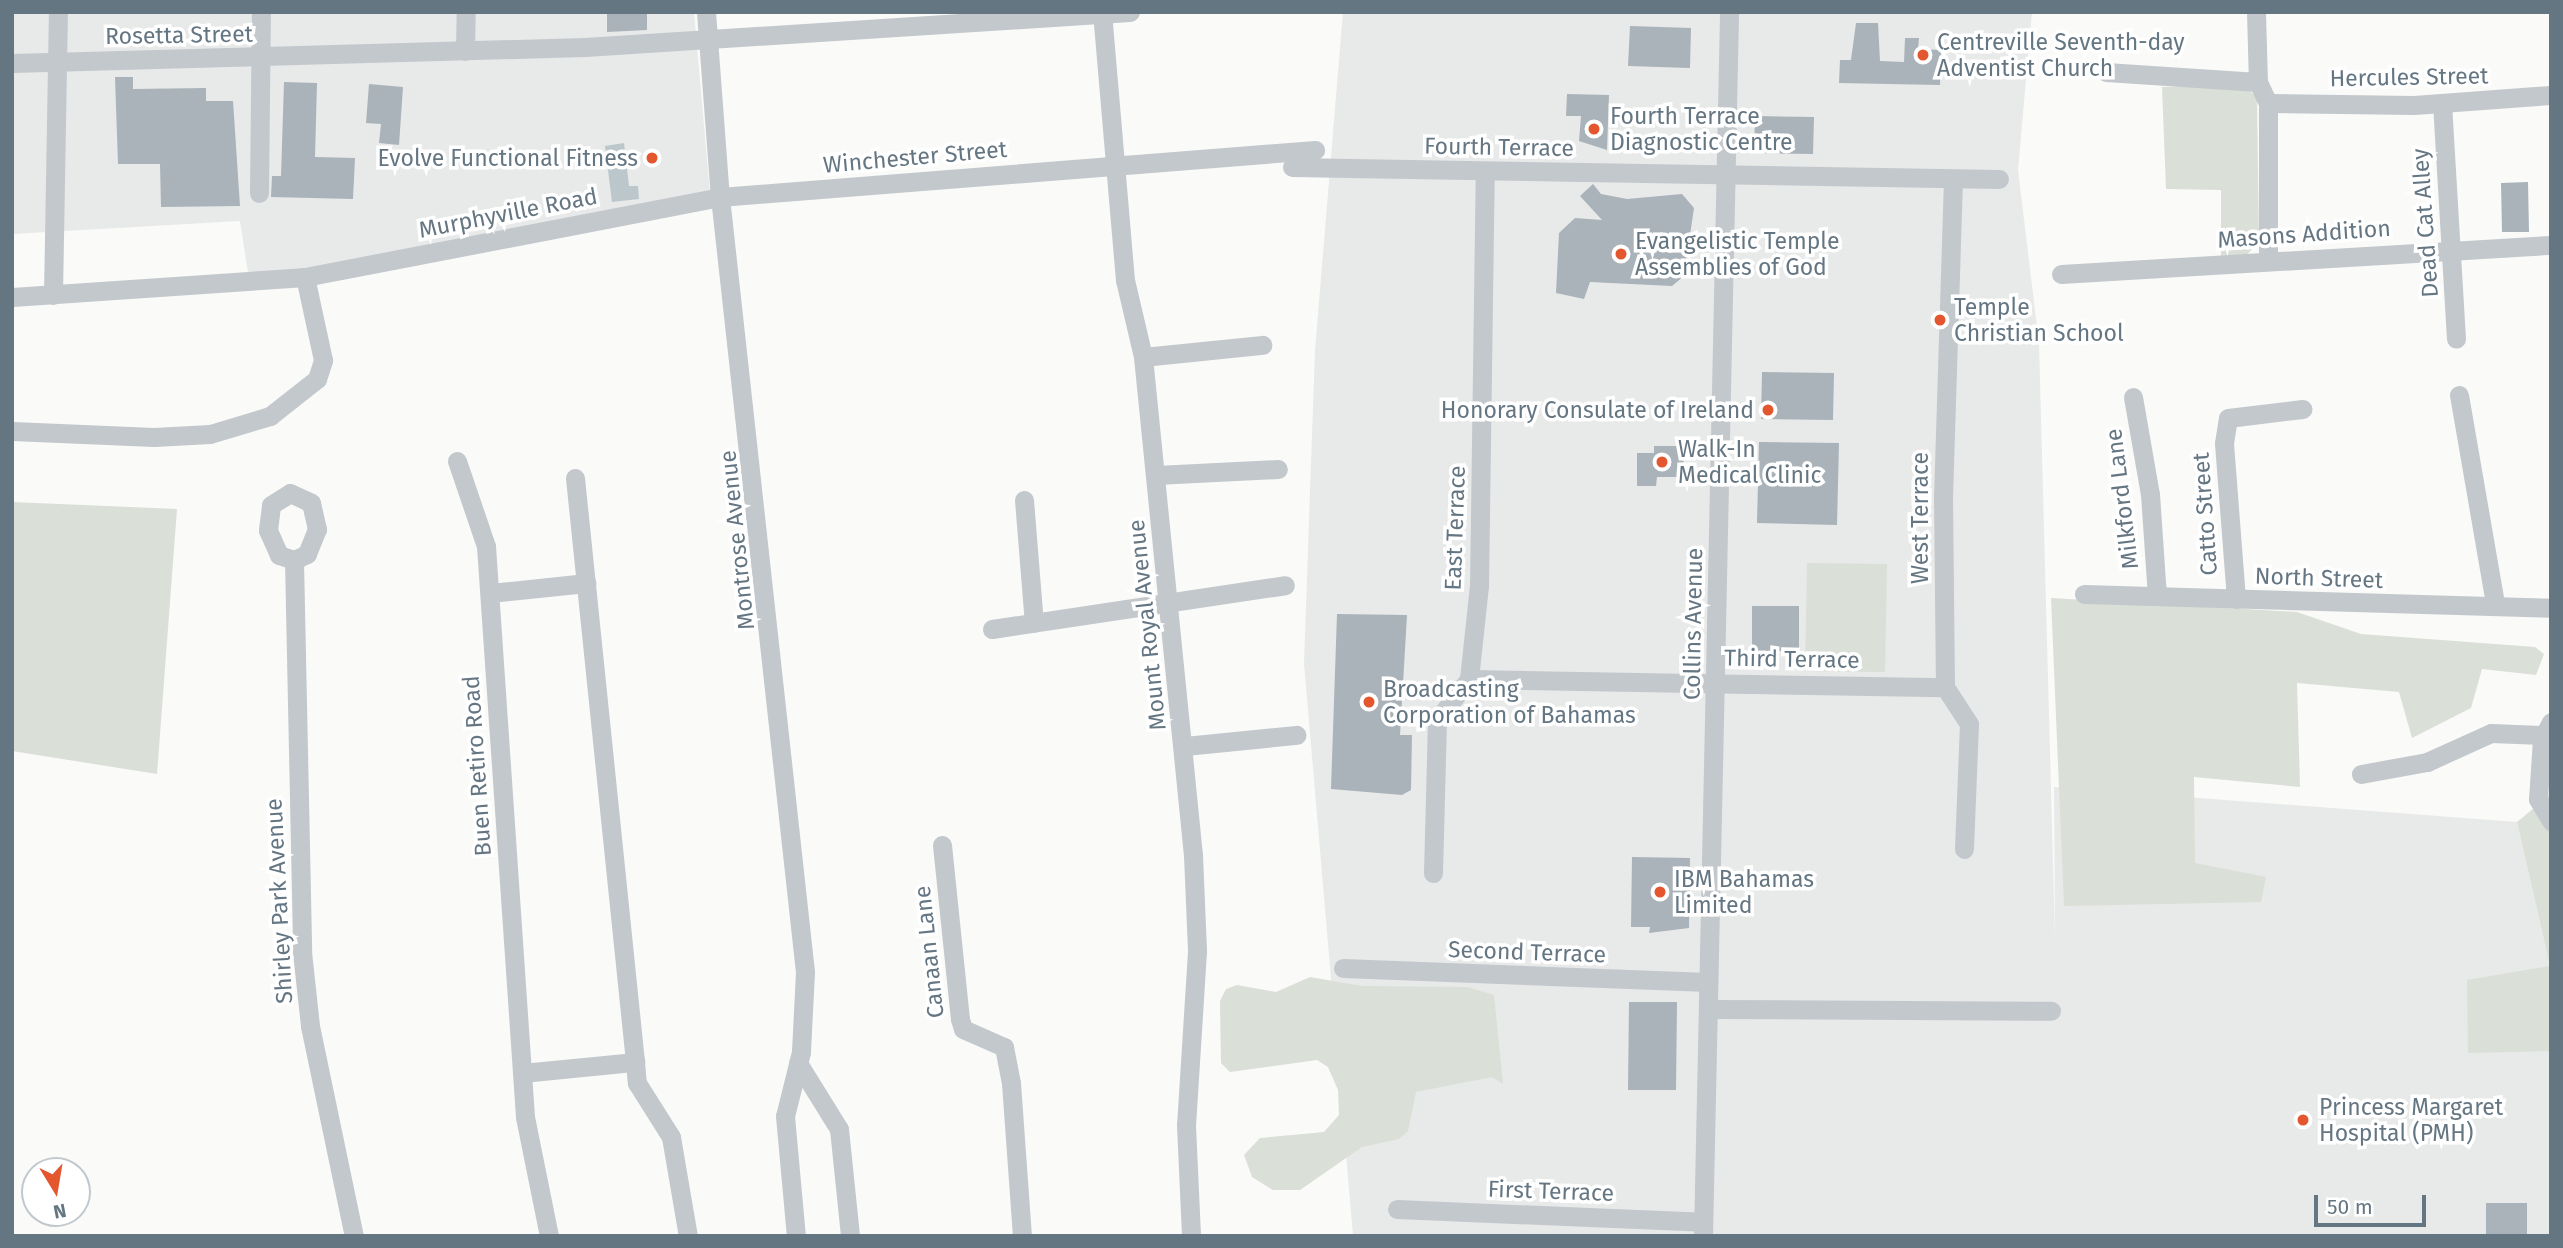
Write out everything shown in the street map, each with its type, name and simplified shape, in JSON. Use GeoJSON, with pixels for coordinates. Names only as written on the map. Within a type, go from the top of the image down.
{"type":"FeatureCollection","features":[{"type":"Feature","properties":{"kind":"street"},"geometry":{"type":"LineString","coordinates":[[53,295],[58,12]]}},
{"type":"Feature","properties":{"kind":"street"},"geometry":{"type":"LineString","coordinates":[[258,193],[261,12]]}},
{"type":"Feature","properties":{"kind":"street"},"geometry":{"type":"LineString","coordinates":[[465,51],[466,12]]}},
{"type":"Feature","properties":{"kind":"street","name":"Montrose Avenue"},"geometry":{"type":"LineString","coordinates":[[706,12],[706,40],[720,197],[802,925],[806,1011],[798,1063],[785,1115],[796,1236]]}},
{"type":"Feature","properties":{"kind":"street","name":"Rosetta Street"},"geometry":{"type":"LineString","coordinates":[[12,64],[465,51],[706,40],[1130,12]]}},
{"type":"Feature","properties":{"kind":"street","name":"Collins Avenue"},"geometry":{"type":"LineString","coordinates":[[1703,1229],[1718,682],[1729,12]]}},
{"type":"Feature","properties":{"kind":"street"},"geometry":{"type":"LineString","coordinates":[[2256,12],[2258,82],[2267,103],[2268,261]]}},
{"type":"Feature","properties":{"kind":"street","name":"Mount Royal Avenue"},"geometry":{"type":"LineString","coordinates":[[1102,13],[1125,280],[1143,357],[1185,746],[1198,951],[1186,1125],[1191,1236]]}},
{"type":"Feature","properties":{"kind":"street"},"geometry":{"type":"LineString","coordinates":[[2106,72],[2258,82]]}},
{"type":"Feature","properties":{"kind":"street","name":"Hercules Street"},"geometry":{"type":"LineString","coordinates":[[2267,103],[2442,103],[2551,95]]}},
{"type":"Feature","properties":{"kind":"street","name":"Dead Cat Alley"},"geometry":{"type":"LineString","coordinates":[[2442,103],[2456,339]]}},
{"type":"Feature","properties":{"kind":"street"},"geometry":{"type":"LineString","coordinates":[[1114,166],[1315,150]]}},
{"type":"Feature","properties":{"kind":"street","name":"Winchester Street"},"geometry":{"type":"LineString","coordinates":[[720,197],[1114,166]]}},
{"type":"Feature","properties":{"kind":"street","name":"Fourth Terrace"},"geometry":{"type":"LineString","coordinates":[[1292,167],[1725,179],[1999,179]]}},
{"type":"Feature","properties":{"kind":"street","name":"East Terrace"},"geometry":{"type":"LineString","coordinates":[[1469,679],[1483,489],[1485,172]]}},
{"type":"Feature","properties":{"kind":"street","name":"West Terrace"},"geometry":{"type":"LineString","coordinates":[[1945,687],[1943,497],[1954,179]]}},
{"type":"Feature","properties":{"kind":"street","name":"Murphyville Road"},"geometry":{"type":"LineString","coordinates":[[12,297],[305,276],[720,197]]}},
{"type":"Feature","properties":{"kind":"street","name":"Masons Addition"},"geometry":{"type":"LineString","coordinates":[[2061,274],[2551,245]]}},
{"type":"Feature","properties":{"kind":"street"},"geometry":{"type":"LineString","coordinates":[[12,430],[154,437],[210,434],[270,416],[317,379],[323,360],[305,276]]}},
{"type":"Feature","properties":{"kind":"street"},"geometry":{"type":"LineString","coordinates":[[1143,357],[1262,345]]}},
{"type":"Feature","properties":{"kind":"street"},"geometry":{"type":"LineString","coordinates":[[2459,395],[2495,604]]}},
{"type":"Feature","properties":{"kind":"street","name":"Milkford Lane"},"geometry":{"type":"LineString","coordinates":[[2133,397],[2150,494],[2157,596]]}},
{"type":"Feature","properties":{"kind":"street","name":"Catto Street"},"geometry":{"type":"LineString","coordinates":[[2236,599],[2224,443],[2228,418],[2302,409]]}},
{"type":"Feature","properties":{"kind":"street","name":"Buen Retiro Road"},"geometry":{"type":"LineString","coordinates":[[457,461],[486,546],[522,1073],[549,1236]]}},
{"type":"Feature","properties":{"kind":"street"},"geometry":{"type":"LineString","coordinates":[[1156,475],[1278,469]]}},
{"type":"Feature","properties":{"kind":"street"},"geometry":{"type":"LineString","coordinates":[[575,478],[637,1083],[671,1137],[688,1236]]}},
{"type":"Feature","properties":{"kind":"street"},"geometry":{"type":"LineString","coordinates":[[1024,500],[1034,623]]}},
{"type":"Feature","properties":{"kind":"street","name":"Shirley Park Avenue"},"geometry":{"type":"LineString","coordinates":[[294,560],[302,952],[310,1026],[354,1236]]}},
{"type":"Feature","properties":{"kind":"street"},"geometry":{"type":"LineString","coordinates":[[490,593],[586,583]]}},
{"type":"Feature","properties":{"kind":"street"},"geometry":{"type":"LineString","coordinates":[[992,629],[1168,598],[1285,585]]}},
{"type":"Feature","properties":{"kind":"street","name":"North Street"},"geometry":{"type":"LineString","coordinates":[[2084,594],[2347,606],[2495,604],[2551,608]]}},
{"type":"Feature","properties":{"kind":"street"},"geometry":{"type":"LineString","coordinates":[[1433,873],[1437,720],[1469,679]]}},
{"type":"Feature","properties":{"kind":"street","name":"Third Terrace"},"geometry":{"type":"LineString","coordinates":[[1469,679],[1945,687]]}},
{"type":"Feature","properties":{"kind":"street"},"geometry":{"type":"LineString","coordinates":[[1945,687],[1969,724],[1964,849]]}},
{"type":"Feature","properties":{"kind":"street"},"geometry":{"type":"LineString","coordinates":[[2361,774],[2427,762],[2491,733],[2547,728],[2538,799],[2551,821]]}},
{"type":"Feature","properties":{"kind":"street"},"geometry":{"type":"LineString","coordinates":[[1185,746],[1296,735]]}},
{"type":"Feature","properties":{"kind":"street","name":"Canaan Lane"},"geometry":{"type":"LineString","coordinates":[[942,845],[963,1029],[1004,1047],[1019,1134],[1022,1236]]}},
{"type":"Feature","properties":{"kind":"street","name":"Second Terrace"},"geometry":{"type":"LineString","coordinates":[[1343,968],[1708,982]]}},
{"type":"Feature","properties":{"kind":"street"},"geometry":{"type":"LineString","coordinates":[[1708,1009],[2051,1011]]}},
{"type":"Feature","properties":{"kind":"street"},"geometry":{"type":"LineString","coordinates":[[522,1073],[635,1062]]}},
{"type":"Feature","properties":{"kind":"street"},"geometry":{"type":"LineString","coordinates":[[798,1063],[839,1129],[850,1236]]}},
{"type":"Feature","properties":{"kind":"street","name":"First Terrace"},"geometry":{"type":"LineString","coordinates":[[1397,1209],[1703,1229]]}},
{"type":"Feature","properties":{"kind":"shaded area"},"geometry":{"type":"Polygon","coordinates":[[[12,12],[694,12],[710,193],[318,268],[248,273],[240,221],[12,234],[12,12]]]}},
{"type":"Feature","properties":{"kind":"shaded area"},"geometry":{"type":"Polygon","coordinates":[[[1343,12],[2032,12],[2018,170],[2039,343],[2055,938],[2054,787],[2517,822],[2551,970],[2551,1236],[1353,1236],[1304,663],[1315,350],[1343,12]]]}},
{"type":"Feature","properties":{"kind":"shaded area"},"geometry":{"type":"Polygon","coordinates":[[[2243,85],[2257,97],[2259,241],[2246,256],[2221,256],[2221,190],[2166,189],[2162,87],[2243,85]]]}},
{"type":"Feature","properties":{"kind":"shaded area"},"geometry":{"type":"Polygon","coordinates":[[[624,143],[629,186],[638,186],[639,199],[612,202],[605,146],[624,143]]]}},
{"type":"Feature","properties":{"kind":"shaded area"},"geometry":{"type":"Polygon","coordinates":[[[12,502],[177,509],[157,774],[12,751],[12,502]]]}},
{"type":"Feature","properties":{"kind":"shaded area"},"geometry":{"type":"Polygon","coordinates":[[[1807,563],[1887,564],[1885,672],[1805,671],[1807,563]]]}},
{"type":"Feature","properties":{"kind":"shaded area"},"geometry":{"type":"Polygon","coordinates":[[[2051,598],[2297,612],[2361,634],[2535,647],[2544,654],[2536,675],[2482,669],[2471,708],[2412,738],[2399,692],[2297,683],[2300,787],[2194,777],[2195,863],[2266,877],[2261,902],[2064,906],[2051,598]]]}},
{"type":"Feature","properties":{"kind":"shaded area"},"geometry":{"type":"Polygon","coordinates":[[[2551,794],[2551,1051],[2468,1053],[2467,980],[2550,966],[2517,822],[2551,794]]]}},
{"type":"Feature","properties":{"kind":"shaded area"},"geometry":{"type":"Polygon","coordinates":[[[1310,977],[1362,986],[1467,987],[1494,995],[1503,1084],[1492,1077],[1416,1092],[1408,1131],[1399,1139],[1362,1147],[1300,1190],[1273,1190],[1252,1177],[1244,1155],[1260,1138],[1324,1132],[1339,1115],[1338,1090],[1328,1067],[1317,1060],[1230,1072],[1221,1063],[1220,1001],[1226,989],[1237,985],[1276,992],[1310,977]]]}},
{"type":"Feature","properties":{"kind":"building"},"geometry":{"type":"Polygon","coordinates":[[[607,12],[647,12],[647,30],[607,32],[607,12]]]}},
{"type":"Feature","properties":{"kind":"building","name":"Centreville Seventh-day Adventist Church"},"geometry":{"type":"Polygon","coordinates":[[[1856,23],[1878,23],[1880,61],[1904,62],[1905,38],[1919,38],[1918,49],[1941,50],[1940,85],[1839,83],[1840,60],[1851,60],[1856,23]]]}},
{"type":"Feature","properties":{"kind":"building"},"geometry":{"type":"Polygon","coordinates":[[[1630,26],[1691,28],[1690,68],[1628,66],[1630,26]]]}},
{"type":"Feature","properties":{"kind":"building"},"geometry":{"type":"Polygon","coordinates":[[[115,77],[133,77],[133,89],[206,88],[206,101],[233,101],[240,206],[161,207],[160,164],[118,164],[115,77]]]}},
{"type":"Feature","properties":{"kind":"building"},"geometry":{"type":"Polygon","coordinates":[[[284,82],[317,83],[315,157],[355,158],[353,199],[271,197],[272,176],[281,176],[284,82]]]}},
{"type":"Feature","properties":{"kind":"building"},"geometry":{"type":"Polygon","coordinates":[[[369,84],[403,87],[399,145],[379,143],[381,124],[366,123],[369,84]]]}},
{"type":"Feature","properties":{"kind":"building","name":"Fourth Terrace Diagnostic Centre"},"geometry":{"type":"Polygon","coordinates":[[[1567,94],[1609,95],[1607,150],[1579,141],[1581,116],[1566,116],[1567,94]]]}},
{"type":"Feature","properties":{"kind":"building"},"geometry":{"type":"Polygon","coordinates":[[[1755,116],[1814,117],[1813,154],[1754,153],[1755,116]]]}},
{"type":"Feature","properties":{"kind":"building"},"geometry":{"type":"Polygon","coordinates":[[[2528,182],[2529,232],[2502,232],[2501,183],[2528,182]]]}},
{"type":"Feature","properties":{"kind":"building","name":"Evangelistic Temple Assemblies of God"},"geometry":{"type":"Polygon","coordinates":[[[1593,184],[1601,194],[1627,199],[1682,194],[1694,208],[1684,276],[1672,286],[1590,282],[1584,299],[1556,293],[1559,233],[1575,218],[1602,220],[1580,196],[1593,184]]]}},
{"type":"Feature","properties":{"kind":"building"},"geometry":{"type":"Polygon","coordinates":[[[1762,372],[1834,373],[1833,420],[1761,419],[1762,372]]]}},
{"type":"Feature","properties":{"kind":"building"},"geometry":{"type":"Polygon","coordinates":[[[1759,442],[1839,443],[1837,525],[1757,523],[1759,442]]]}},
{"type":"Feature","properties":{"kind":"building","name":"Walk-In Medical Clinic"},"geometry":{"type":"Polygon","coordinates":[[[1654,446],[1684,446],[1683,477],[1657,477],[1656,486],[1637,486],[1637,453],[1654,453],[1654,446]]]}},
{"type":"Feature","properties":{"kind":"building"},"geometry":{"type":"Polygon","coordinates":[[[1752,606],[1799,606],[1799,651],[1752,651],[1752,606]]]}},
{"type":"Feature","properties":{"kind":"building","name":"Broadcasting Corporation of Bahamas"},"geometry":{"type":"Polygon","coordinates":[[[1337,614],[1407,615],[1400,735],[1412,735],[1411,790],[1402,795],[1331,789],[1337,614]]]}},
{"type":"Feature","properties":{"kind":"building","name":"IBM Bahamas Limited"},"geometry":{"type":"Polygon","coordinates":[[[1632,857],[1690,858],[1689,928],[1649,933],[1650,927],[1631,927],[1632,857]]]}},
{"type":"Feature","properties":{"kind":"building"},"geometry":{"type":"Polygon","coordinates":[[[1629,1002],[1677,1002],[1676,1090],[1628,1090],[1629,1002]]]}},
{"type":"Feature","properties":{"kind":"building"},"geometry":{"type":"Polygon","coordinates":[[[2486,1203],[2527,1203],[2527,1236],[2486,1236],[2486,1203]]]}},
{"type":"Feature","properties":{"kind":"place","name":"Centreville Seventh-day Adventist Church"},"geometry":{"type":"Point","coordinates":[1923,55]}},
{"type":"Feature","properties":{"kind":"place","name":"Fourth Terrace Diagnostic Centre"},"geometry":{"type":"Point","coordinates":[1594,129]}},
{"type":"Feature","properties":{"kind":"place","name":"Evolve Functional Fitness"},"geometry":{"type":"Point","coordinates":[652,158]}},
{"type":"Feature","properties":{"kind":"place","name":"Evangelistic Temple Assemblies of God"},"geometry":{"type":"Point","coordinates":[1621,254]}},
{"type":"Feature","properties":{"kind":"place","name":"Temple Christian School"},"geometry":{"type":"Point","coordinates":[1940,320]}},
{"type":"Feature","properties":{"kind":"place","name":"Honorary Consulate of Ireland"},"geometry":{"type":"Point","coordinates":[1768,410]}},
{"type":"Feature","properties":{"kind":"place","name":"Walk-In Medical Clinic"},"geometry":{"type":"Point","coordinates":[1662,462]}},
{"type":"Feature","properties":{"kind":"place","name":"Broadcasting Corporation of Bahamas"},"geometry":{"type":"Point","coordinates":[1369,702]}},
{"type":"Feature","properties":{"kind":"place","name":"IBM Bahamas Limited"},"geometry":{"type":"Point","coordinates":[1660,892]}},
{"type":"Feature","properties":{"kind":"place","name":"Princess Margaret Hospital (PMH)"},"geometry":{"type":"Point","coordinates":[2303,1120]}}]}
